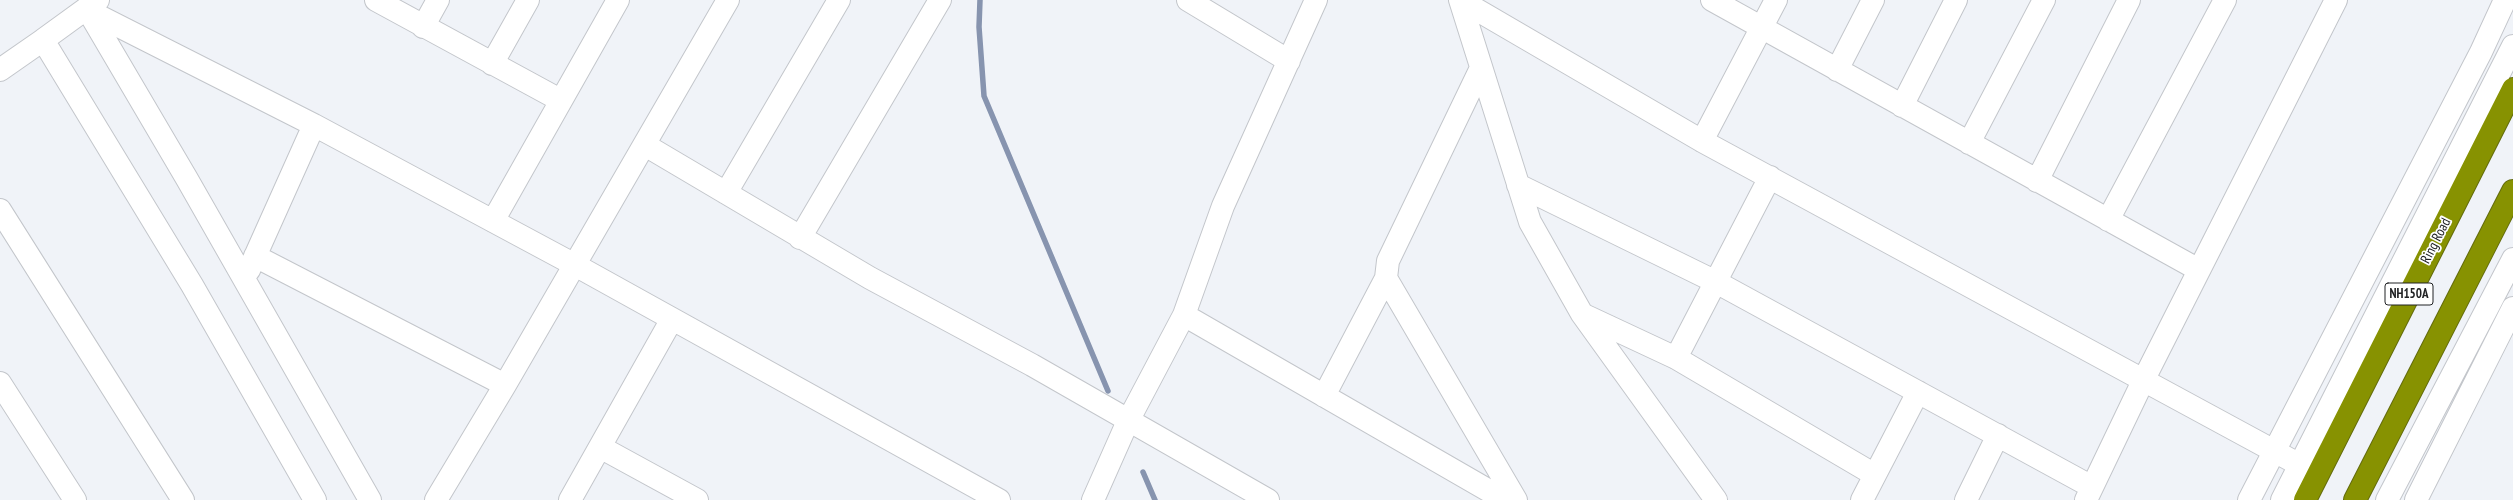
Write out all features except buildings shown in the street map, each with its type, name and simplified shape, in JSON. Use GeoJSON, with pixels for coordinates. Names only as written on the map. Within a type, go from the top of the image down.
{"type":"FeatureCollection","features":[{"type":"Feature","properties":{"kind":"highway","name":"Ring Road"},"geometry":{"type":"LineString","coordinates":[[2305,500],[2513,89]]}},
{"type":"Feature","properties":{"kind":"highway","name":"NH150A"},"geometry":{"type":"LineString","coordinates":[[2358,495],[2513,191]]}},
{"type":"Feature","properties":{"kind":"street"},"geometry":{"type":"LineString","coordinates":[[376,0],[423,27],[560,100]]}},
{"type":"Feature","properties":{"kind":"street"},"geometry":{"type":"LineString","coordinates":[[423,27],[438,0]]}},
{"type":"Feature","properties":{"kind":"street"},"geometry":{"type":"LineString","coordinates":[[492,64],[528,0]]}},
{"type":"Feature","properties":{"kind":"street"},"geometry":{"type":"LineString","coordinates":[[493,221],[560,100],[618,0]]}},
{"type":"Feature","properties":{"kind":"street"},"geometry":{"type":"LineString","coordinates":[[436,500],[505,385],[728,0]]}},
{"type":"Feature","properties":{"kind":"street"},"geometry":{"type":"LineString","coordinates":[[726,194],[839,0]]}},
{"type":"Feature","properties":{"kind":"street"},"geometry":{"type":"LineString","coordinates":[[800,238],[940,0]]}},
{"type":"Feature","properties":{"kind":"street"},"geometry":{"type":"LineString","coordinates":[[1188,0],[1289,61]]}},
{"type":"Feature","properties":{"kind":"street"},"geometry":{"type":"LineString","coordinates":[[1093,500],[1128,421],[1184,315],[1223,206],[1316,0]]}},
{"type":"Feature","properties":{"kind":"street"},"geometry":{"type":"LineString","coordinates":[[1460,0],[1702,141],[2144,379],[2300,465]]}},
{"type":"Feature","properties":{"kind":"street"},"geometry":{"type":"LineString","coordinates":[[1460,0],[1480,70],[1530,222],[1582,314],[1716,500]]}},
{"type":"Feature","properties":{"kind":"street"},"geometry":{"type":"LineString","coordinates":[[1712,0],[2199,270]]}},
{"type":"Feature","properties":{"kind":"street"},"geometry":{"type":"LineString","coordinates":[[1702,141],[1776,0]]}},
{"type":"Feature","properties":{"kind":"street"},"geometry":{"type":"LineString","coordinates":[[1837,70],[1872,0]]}},
{"type":"Feature","properties":{"kind":"street"},"geometry":{"type":"LineString","coordinates":[[1902,106],[1956,0]]}},
{"type":"Feature","properties":{"kind":"street"},"geometry":{"type":"LineString","coordinates":[[1969,143],[2044,0]]}},
{"type":"Feature","properties":{"kind":"street"},"geometry":{"type":"LineString","coordinates":[[2037,181],[2129,0]]}},
{"type":"Feature","properties":{"kind":"street"},"geometry":{"type":"LineString","coordinates":[[2108,220],[2225,0]]}},
{"type":"Feature","properties":{"kind":"street"},"geometry":{"type":"LineString","coordinates":[[1518,185],[1716,282],[1998,435],[2089,493],[2144,379],[2336,0]]}},
{"type":"Feature","properties":{"kind":"street"},"geometry":{"type":"LineString","coordinates":[[2249,500],[2481,52],[2505,0]]}},
{"type":"Feature","properties":{"kind":"street"},"geometry":{"type":"LineString","coordinates":[[0,70],[43,40],[89,3]]}},
{"type":"Feature","properties":{"kind":"street"},"geometry":{"type":"LineString","coordinates":[[89,3],[314,126],[575,265],[999,500]]}},
{"type":"Feature","properties":{"kind":"street"},"geometry":{"type":"LineString","coordinates":[[89,3],[370,500]]}},
{"type":"Feature","properties":{"kind":"street"},"geometry":{"type":"LineString","coordinates":[[43,40],[192,285],[315,500]]}},
{"type":"Feature","properties":{"kind":"street"},"geometry":{"type":"LineString","coordinates":[[2282,500],[2513,46]]}},
{"type":"Feature","properties":{"kind":"street"},"geometry":{"type":"LineString","coordinates":[[1324,396],[1386,278],[1388,261],[1480,70]]}},
{"type":"Feature","properties":{"kind":"street"},"geometry":{"type":"LineString","coordinates":[[245,280],[314,126]]}},
{"type":"Feature","properties":{"kind":"street"},"geometry":{"type":"LineString","coordinates":[[644,145],[800,238],[1032,365],[1268,500]]}},
{"type":"Feature","properties":{"kind":"street"},"geometry":{"type":"LineString","coordinates":[[1676,358],[1770,177]]}},
{"type":"Feature","properties":{"kind":"street"},"geometry":{"type":"LineString","coordinates":[[0,210],[183,500]]}},
{"type":"Feature","properties":{"kind":"street"},"geometry":{"type":"LineString","coordinates":[[255,256],[505,385]]}},
{"type":"Feature","properties":{"kind":"street"},"geometry":{"type":"LineString","coordinates":[[2387,500],[2513,258]]}},
{"type":"Feature","properties":{"kind":"street"},"geometry":{"type":"LineString","coordinates":[[1386,278],[1516,500]]}},
{"type":"Feature","properties":{"kind":"street"},"geometry":{"type":"LineString","coordinates":[[2416,500],[2513,308]]}},
{"type":"Feature","properties":{"kind":"street"},"geometry":{"type":"LineString","coordinates":[[1582,314],[1676,358],[1875,475]]}},
{"type":"Feature","properties":{"kind":"street"},"geometry":{"type":"LineString","coordinates":[[1184,315],[1504,500]]}},
{"type":"Feature","properties":{"kind":"street"},"geometry":{"type":"LineString","coordinates":[[570,500],[672,319]]}},
{"type":"Feature","properties":{"kind":"street"},"geometry":{"type":"LineString","coordinates":[[0,383],[75,500]]}},
{"type":"Feature","properties":{"kind":"street"},"geometry":{"type":"LineString","coordinates":[[1862,500],[1918,392]]}},
{"type":"Feature","properties":{"kind":"street"},"geometry":{"type":"LineString","coordinates":[[1966,500],[1998,435]]}},
{"type":"Feature","properties":{"kind":"street"},"geometry":{"type":"LineString","coordinates":[[600,447],[697,500]]}},
{"type":"Feature","properties":{"kind":"street"},"geometry":{"type":"LineString","coordinates":[[2358,495],[2381,500]]}},
{"type":"Feature","properties":{"kind":"waterway"},"geometry":{"type":"LineString","coordinates":[[980,0],[979,27],[984,96],[1108,391]]}},
{"type":"Feature","properties":{"kind":"waterway"},"geometry":{"type":"LineString","coordinates":[[1143,472],[1155,500]]}}]}
